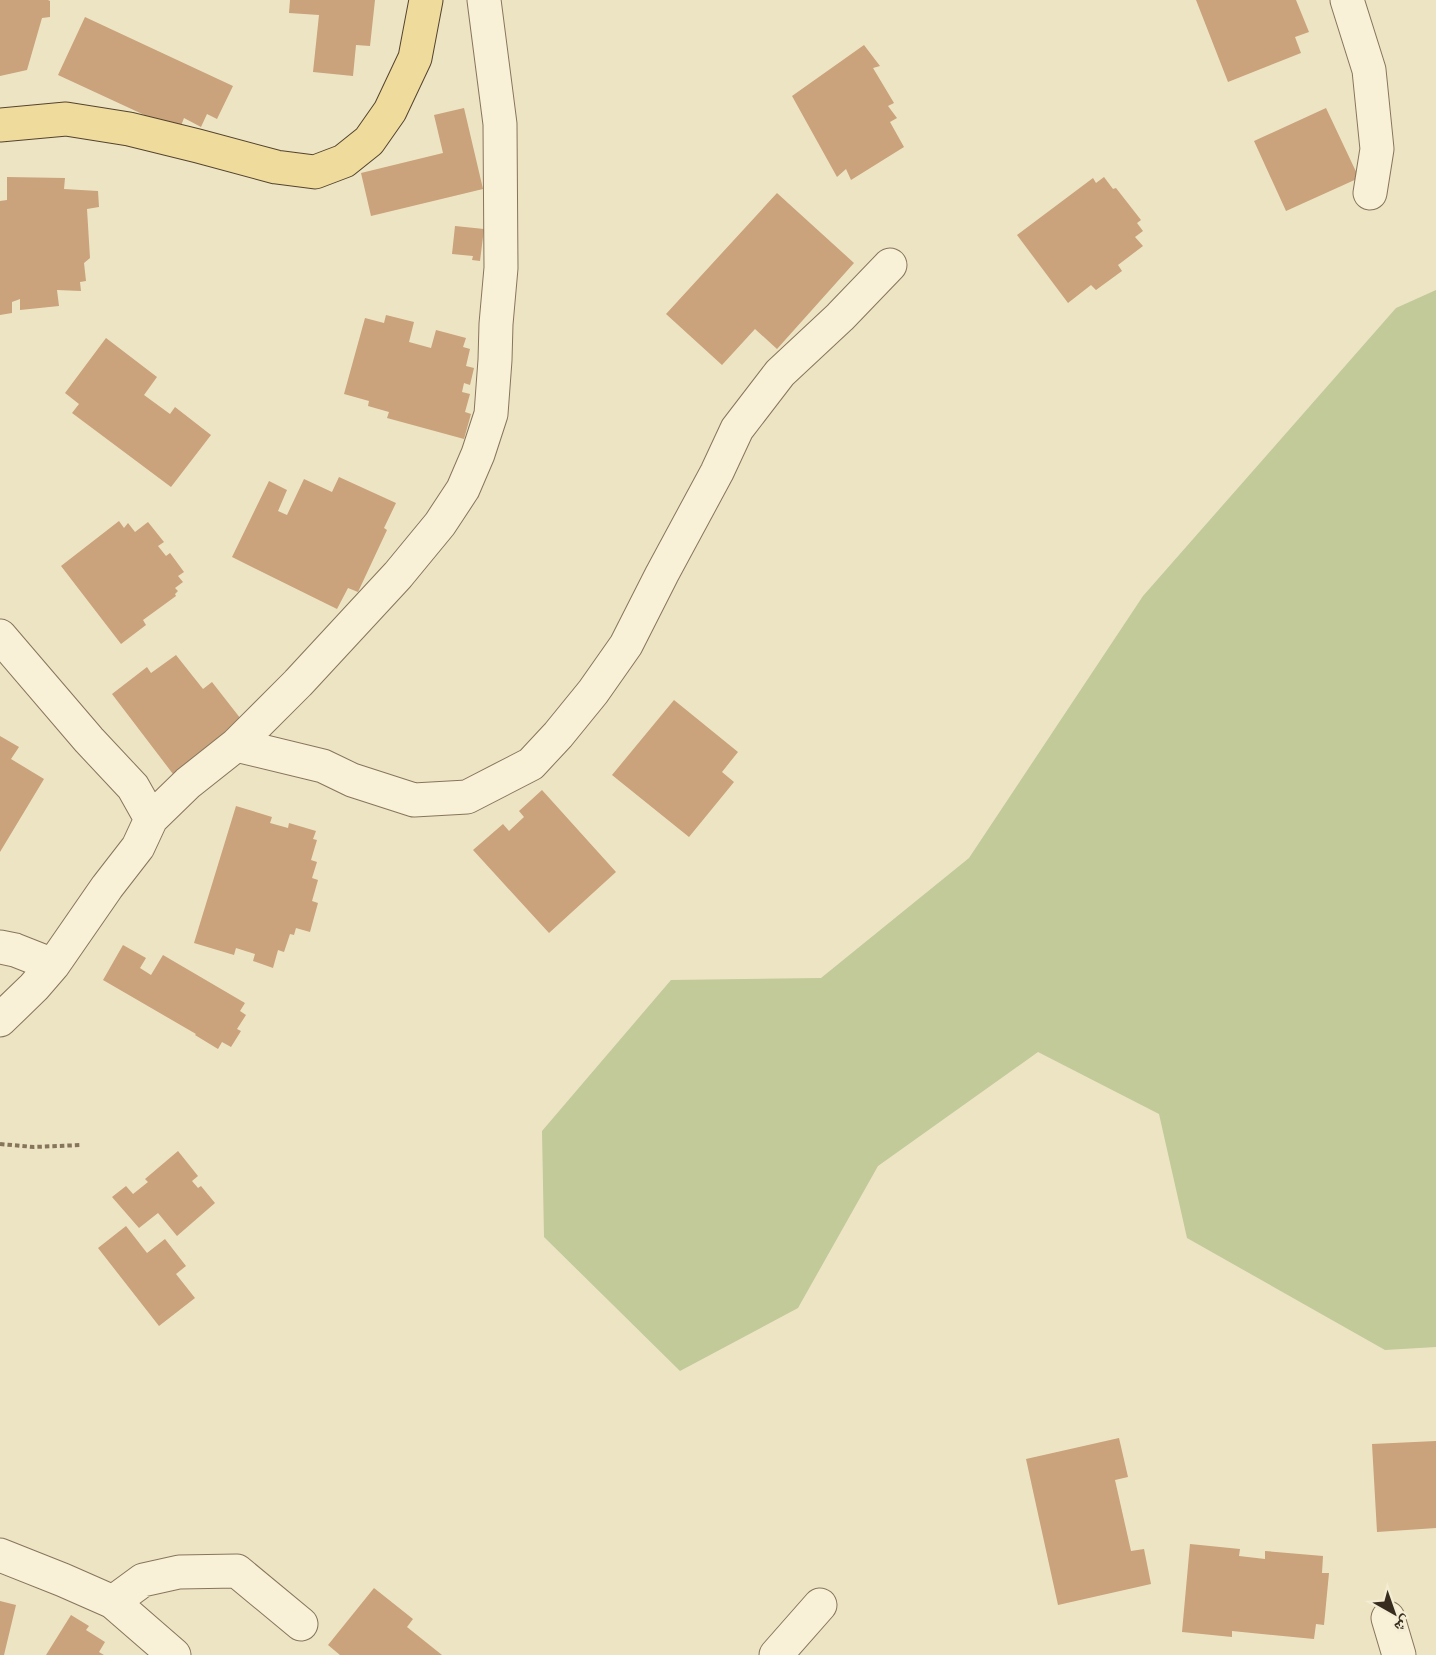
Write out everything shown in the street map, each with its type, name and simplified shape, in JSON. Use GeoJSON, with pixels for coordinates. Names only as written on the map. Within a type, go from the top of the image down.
{"type":"FeatureCollection","features":[{"type":"Feature","properties":{"kind":"main road"},"geometry":{"type":"LineString","coordinates":[[0,124],[66,119],[129,129],[276,167],[315,172],[344,161],[369,141],[390,111],[415,58],[426,0]]}},
{"type":"Feature","properties":{"kind":"street"},"geometry":{"type":"LineString","coordinates":[[0,1020],[53,965],[107,887],[138,848],[151,819],[188,783],[236,745],[298,683],[398,575],[440,524],[464,489],[490,414],[501,268],[500,124],[484,0]]}},
{"type":"Feature","properties":{"kind":"street"},"geometry":{"type":"LineString","coordinates":[[1347,0],[1369,70],[1377,149],[1370,194]]}},
{"type":"Feature","properties":{"kind":"street"},"geometry":{"type":"LineString","coordinates":[[236,745],[323,766],[352,780],[414,800],[467,797],[531,765],[593,692],[626,645],[717,472],[737,429],[780,373],[890,265]]}},
{"type":"Feature","properties":{"kind":"street"},"geometry":{"type":"LineString","coordinates":[[0,636],[89,740],[133,787],[151,819]]}},
{"type":"Feature","properties":{"kind":"street"},"geometry":{"type":"LineString","coordinates":[[0,947],[15,950],[53,965]]}},
{"type":"Feature","properties":{"kind":"street"},"geometry":{"type":"LineString","coordinates":[[0,1555],[113,1602],[174,1655]]}},
{"type":"Feature","properties":{"kind":"street"},"geometry":{"type":"LineString","coordinates":[[113,1602],[143,1580],[179,1572],[237,1571],[301,1624]]}},
{"type":"Feature","properties":{"kind":"street"},"geometry":{"type":"LineString","coordinates":[[776,1655],[820,1605]]}},
{"type":"Feature","properties":{"kind":"street"},"geometry":{"type":"LineString","coordinates":[[1388,1618],[1399,1655]]}},
{"type":"Feature","properties":{"kind":"path"},"geometry":{"type":"LineString","coordinates":[[0,1144],[34,1147],[82,1145]]}},
{"type":"Feature","properties":{"kind":"green space"},"geometry":{"type":"Polygon","coordinates":[[[1436,290],[1436,1347],[1385,1350],[1187,1238],[1159,1114],[1038,1052],[878,1166],[798,1308],[680,1371],[544,1237],[542,1131],[671,980],[821,978],[969,858],[1143,596],[1396,308],[1436,290]]]}},
{"type":"Feature","properties":{"kind":"building"},"geometry":{"type":"Polygon","coordinates":[[[0,0],[48,0],[50,1],[50,17],[42,18],[27,70],[0,76],[0,0]]]}},
{"type":"Feature","properties":{"kind":"building"},"geometry":{"type":"Polygon","coordinates":[[[290,0],[375,0],[370,46],[356,45],[353,76],[313,72],[319,15],[289,13],[290,0]]]}},
{"type":"Feature","properties":{"kind":"building"},"geometry":{"type":"Polygon","coordinates":[[[1196,0],[1296,0],[1309,32],[1295,37],[1301,53],[1228,82],[1196,0]]]}},
{"type":"Feature","properties":{"kind":"building"},"geometry":{"type":"Polygon","coordinates":[[[85,17],[233,86],[217,119],[207,114],[201,127],[184,118],[179,131],[58,75],[85,17]]]}},
{"type":"Feature","properties":{"kind":"building"},"geometry":{"type":"Polygon","coordinates":[[[864,45],[880,66],[873,68],[894,103],[888,106],[897,118],[890,122],[904,147],[851,180],[846,169],[837,177],[792,96],[864,45]]]}},
{"type":"Feature","properties":{"kind":"building"},"geometry":{"type":"Polygon","coordinates":[[[464,108],[483,189],[371,216],[361,173],[443,153],[434,115],[464,108]]]}},
{"type":"Feature","properties":{"kind":"building"},"geometry":{"type":"Polygon","coordinates":[[[1326,108],[1359,178],[1286,211],[1254,141],[1326,108]]]}},
{"type":"Feature","properties":{"kind":"building"},"geometry":{"type":"Polygon","coordinates":[[[7,177],[65,178],[64,189],[98,191],[99,207],[87,209],[90,258],[84,263],[86,281],[80,282],[81,291],[57,290],[59,306],[20,310],[20,299],[12,302],[12,313],[0,315],[0,201],[7,200],[7,177]]]}},
{"type":"Feature","properties":{"kind":"building"},"geometry":{"type":"Polygon","coordinates":[[[1104,177],[1113,189],[1116,188],[1141,220],[1137,223],[1143,231],[1135,237],[1143,246],[1118,265],[1122,271],[1096,290],[1091,285],[1068,303],[1017,235],[1093,178],[1096,183],[1104,177]]]}},
{"type":"Feature","properties":{"kind":"building"},"geometry":{"type":"Polygon","coordinates":[[[777,193],[854,263],[777,349],[755,329],[722,365],[666,314],[777,193]]]}},
{"type":"Feature","properties":{"kind":"building"},"geometry":{"type":"Polygon","coordinates":[[[455,226],[484,229],[480,261],[472,260],[473,256],[452,254],[455,226]]]}},
{"type":"Feature","properties":{"kind":"building"},"geometry":{"type":"Polygon","coordinates":[[[386,315],[414,322],[409,342],[431,348],[436,330],[466,338],[463,347],[470,349],[466,366],[474,368],[470,385],[464,383],[462,392],[470,394],[465,412],[471,414],[464,439],[387,418],[389,412],[368,406],[369,401],[344,394],[365,318],[384,323],[386,315]]]}},
{"type":"Feature","properties":{"kind":"building"},"geometry":{"type":"Polygon","coordinates":[[[106,338],[157,377],[144,395],[170,414],[175,407],[211,435],[171,487],[72,413],[79,404],[65,393],[106,338]]]}},
{"type":"Feature","properties":{"kind":"building"},"geometry":{"type":"Polygon","coordinates":[[[339,477],[396,503],[384,528],[387,530],[358,592],[348,588],[337,609],[232,557],[269,481],[287,490],[278,511],[287,515],[304,479],[332,492],[339,477]]]}},
{"type":"Feature","properties":{"kind":"building"},"geometry":{"type":"Polygon","coordinates":[[[119,521],[124,528],[128,523],[135,532],[148,522],[164,542],[158,546],[166,556],[170,553],[184,572],[178,576],[183,582],[175,588],[178,591],[176,596],[143,620],[146,625],[121,644],[61,566],[119,521]]]}},
{"type":"Feature","properties":{"kind":"building"},"geometry":{"type":"Polygon","coordinates":[[[176,655],[203,689],[212,682],[244,723],[173,774],[112,694],[147,667],[151,673],[176,655]]]}},
{"type":"Feature","properties":{"kind":"building"},"geometry":{"type":"Polygon","coordinates":[[[674,700],[738,752],[722,772],[734,782],[689,837],[612,775],[674,700]]]}},
{"type":"Feature","properties":{"kind":"building"},"geometry":{"type":"Polygon","coordinates":[[[0,736],[19,747],[11,759],[44,779],[0,852],[0,736]]]}},
{"type":"Feature","properties":{"kind":"building"},"geometry":{"type":"Polygon","coordinates":[[[542,790],[616,872],[549,933],[473,850],[503,824],[509,831],[524,817],[519,811],[542,790]]]}},
{"type":"Feature","properties":{"kind":"building"},"geometry":{"type":"Polygon","coordinates":[[[236,806],[272,817],[270,823],[288,828],[289,823],[316,831],[313,839],[317,840],[311,860],[317,862],[312,878],[318,880],[312,901],[318,903],[310,932],[296,928],[294,935],[290,934],[284,952],[278,950],[273,968],[253,961],[255,954],[236,948],[234,955],[194,943],[236,806]]]}},
{"type":"Feature","properties":{"kind":"building"},"geometry":{"type":"Polygon","coordinates":[[[123,945],[146,958],[140,968],[151,975],[163,955],[245,1003],[240,1011],[246,1015],[237,1029],[241,1031],[231,1047],[222,1042],[218,1049],[103,980],[123,945]]]}},
{"type":"Feature","properties":{"kind":"building"},"geometry":{"type":"Polygon","coordinates":[[[178,1151],[198,1176],[192,1181],[198,1188],[201,1186],[215,1203],[177,1236],[158,1213],[139,1228],[112,1197],[126,1186],[133,1194],[148,1182],[145,1179],[178,1151]]]}},
{"type":"Feature","properties":{"kind":"building"},"geometry":{"type":"Polygon","coordinates":[[[126,1226],[147,1253],[165,1239],[186,1266],[176,1274],[195,1298],[159,1326],[98,1248],[126,1226]]]}},
{"type":"Feature","properties":{"kind":"building"},"geometry":{"type":"Polygon","coordinates":[[[1119,1438],[1128,1477],[1115,1480],[1131,1551],[1144,1549],[1151,1584],[1058,1605],[1026,1459],[1119,1438]]]}},
{"type":"Feature","properties":{"kind":"building"},"geometry":{"type":"Polygon","coordinates":[[[1436,1441],[1436,1528],[1377,1532],[1372,1444],[1436,1441]]]}},
{"type":"Feature","properties":{"kind":"building"},"geometry":{"type":"Polygon","coordinates":[[[1190,1544],[1240,1549],[1239,1556],[1265,1559],[1265,1551],[1323,1556],[1322,1573],[1329,1573],[1324,1625],[1316,1624],[1314,1639],[1232,1631],[1232,1637],[1182,1632],[1190,1544]]]}},
{"type":"Feature","properties":{"kind":"building"},"geometry":{"type":"Polygon","coordinates":[[[374,1588],[413,1619],[407,1627],[442,1655],[340,1655],[328,1645],[374,1588]]]}},
{"type":"Feature","properties":{"kind":"building"},"geometry":{"type":"Polygon","coordinates":[[[0,1601],[16,1605],[4,1655],[0,1655],[0,1601]]]}},
{"type":"Feature","properties":{"kind":"building"},"geometry":{"type":"Polygon","coordinates":[[[71,1615],[89,1626],[86,1630],[105,1642],[99,1652],[104,1655],[46,1655],[71,1615]]]}}]}
